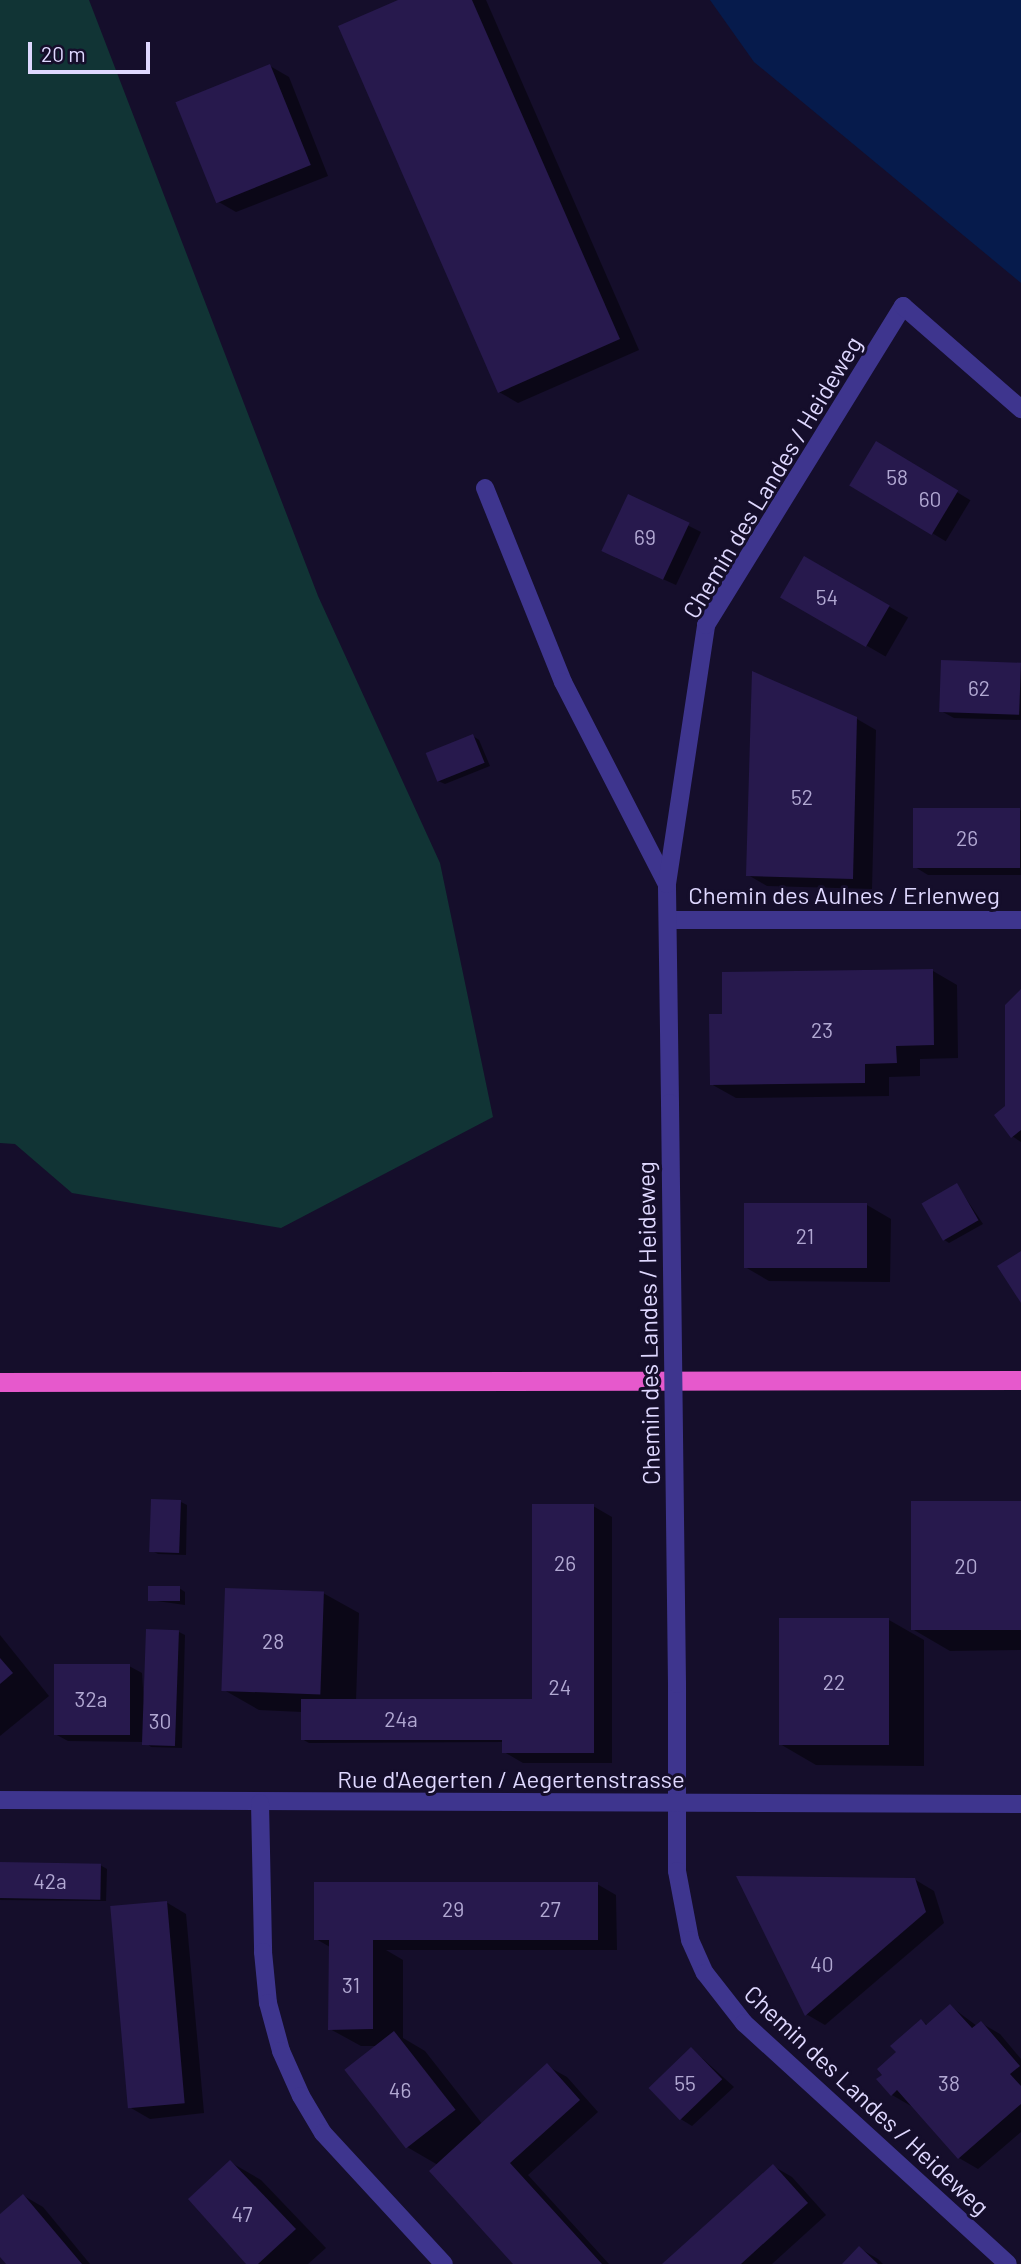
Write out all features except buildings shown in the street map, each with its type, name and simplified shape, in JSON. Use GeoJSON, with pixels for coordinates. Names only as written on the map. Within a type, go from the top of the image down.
{"type":"FeatureCollection","features":[{"type":"Feature","properties":{"kind":"highway"},"geometry":{"type":"LineString","coordinates":[[0,1382],[1021,1380]]}},
{"type":"Feature","properties":{"kind":"street","name":"Chemin des Landes / Heideweg"},"geometry":{"type":"LineString","coordinates":[[1008,2264],[724,2001],[690,1940],[677,1871],[675,1804],[677,1684],[667,884],[706,625],[903,306],[1021,409]]}},
{"type":"Feature","properties":{"kind":"street"},"geometry":{"type":"LineString","coordinates":[[485,488],[563,682],[667,884]]}},
{"type":"Feature","properties":{"kind":"street","name":"Chemin des Aulnes / Erlenweg"},"geometry":{"type":"LineString","coordinates":[[668,920],[1021,920]]}},
{"type":"Feature","properties":{"kind":"street","name":"Rue d'Aegerten / Aegertenstrasse"},"geometry":{"type":"LineString","coordinates":[[0,1800],[1021,1804]]}},
{"type":"Feature","properties":{"kind":"street"},"geometry":{"type":"LineString","coordinates":[[260,1802],[263,1952],[268,2003],[281,2051],[300,2096],[323,2133],[444,2264]]}},
{"type":"Feature","properties":{"kind":"green space"},"geometry":{"type":"Polygon","coordinates":[[[0,0],[89,0],[318,596],[440,863],[493,1117],[281,1228],[72,1193],[15,1144],[0,1143],[0,0]]]}},
{"type":"Feature","properties":{"kind":"water"},"geometry":{"type":"Polygon","coordinates":[[[710,0],[1021,0],[1021,283],[754,62],[710,0]]]}}]}
